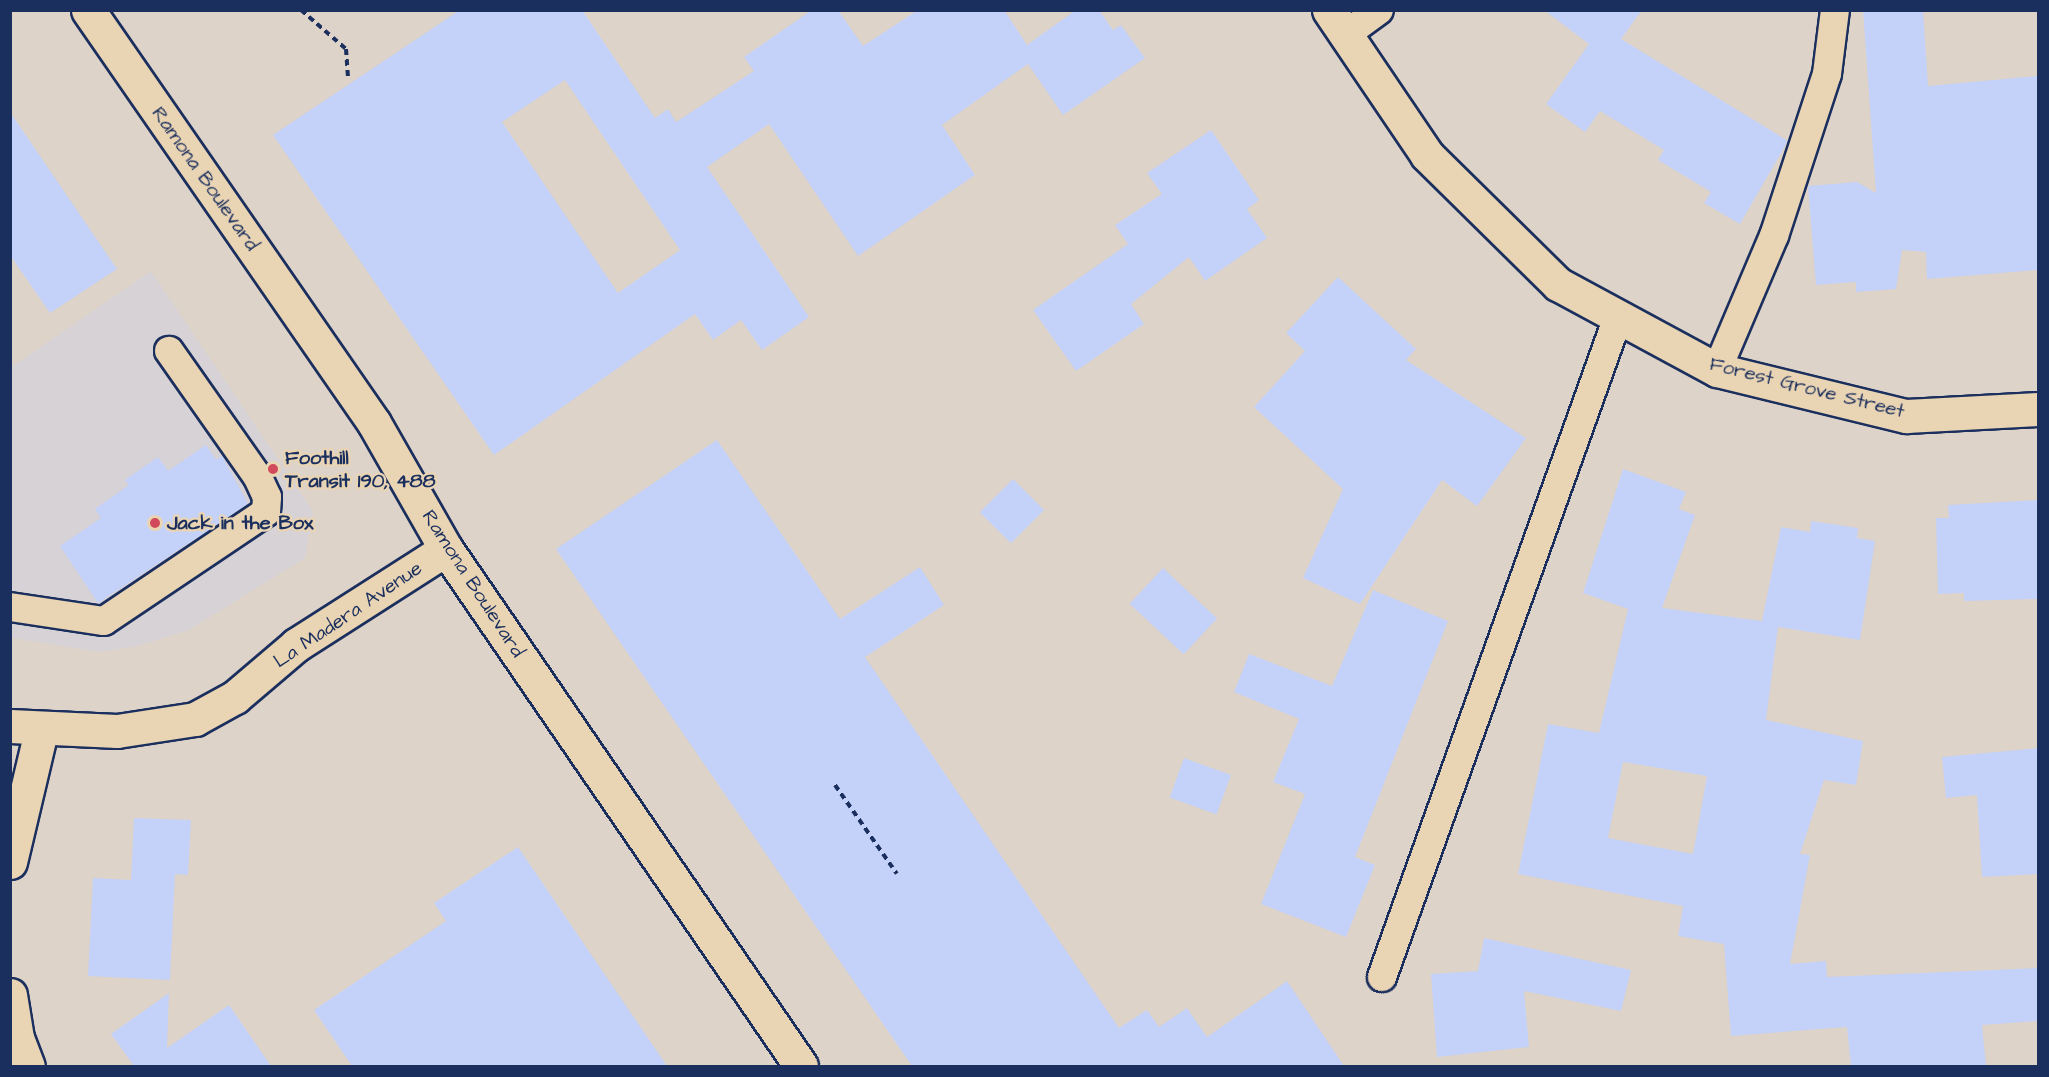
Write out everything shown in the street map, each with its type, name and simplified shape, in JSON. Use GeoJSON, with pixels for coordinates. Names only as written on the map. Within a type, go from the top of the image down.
{"type":"FeatureCollection","features":[{"type":"Feature","properties":{"kind":"street","name":"Ramona Boulevard"},"geometry":{"type":"LineString","coordinates":[[88,10],[375,423],[446,549],[801,1066]]}},
{"type":"Feature","properties":{"kind":"street","name":"Forest Grove Street"},"geometry":{"type":"LineString","coordinates":[[1337,23],[1428,155],[1558,284],[1717,370],[1906,416],[2038,409]]}},
{"type":"Feature","properties":{"kind":"street","name":"La Madera Avenue"},"geometry":{"type":"LineString","coordinates":[[26,728],[156,729],[195,718],[235,697],[296,645],[446,549]]}},
{"type":"Feature","properties":{"kind":"street"},"geometry":{"type":"LineString","coordinates":[[10,862],[26,728]]}},
{"type":"Feature","properties":{"kind":"street"},"geometry":{"type":"LineString","coordinates":[[10,995],[16,1038],[28,1066]]}},
{"type":"Feature","properties":{"kind":"lane"},"geometry":{"type":"LineString","coordinates":[[1337,23],[1379,10]]}},
{"type":"Feature","properties":{"kind":"lane"},"geometry":{"type":"LineString","coordinates":[[1717,370],[1774,236],[1827,74],[1835,10]]}},
{"type":"Feature","properties":{"kind":"lane"},"geometry":{"type":"LineString","coordinates":[[1382,977],[1618,317]]}},
{"type":"Feature","properties":{"kind":"lane"},"geometry":{"type":"LineString","coordinates":[[10,607],[105,621],[266,512],[267,497],[257,476],[169,351]]}},
{"type":"Feature","properties":{"kind":"path"},"geometry":{"type":"LineString","coordinates":[[301,10],[346,49],[348,79]]}},
{"type":"Feature","properties":{"kind":"path"},"geometry":{"type":"LineString","coordinates":[[835,785],[897,874]]}},
{"type":"Feature","properties":{"kind":"shaded area"},"geometry":{"type":"Polygon","coordinates":[[[151,271],[313,511],[305,558],[189,630],[138,646],[99,652],[11,638],[10,368],[151,271]]]}},
{"type":"Feature","properties":{"kind":"building"},"geometry":{"type":"Polygon","coordinates":[[[460,10],[582,10],[655,118],[668,109],[676,122],[754,71],[744,57],[812,10],[838,10],[863,46],[918,10],[1004,10],[1027,45],[1076,10],[1099,10],[1113,30],[1121,25],[1145,58],[1063,115],[1028,64],[942,125],[975,175],[858,256],[769,124],[707,167],[809,317],[762,350],[741,320],[713,340],[695,314],[494,455],[273,135],[460,10]],[[565,80],[502,122],[618,293],[680,250],[565,80]]]}},
{"type":"Feature","properties":{"kind":"building"},"geometry":{"type":"Polygon","coordinates":[[[1544,10],[1642,10],[1621,39],[1788,141],[1740,224],[1704,203],[1711,192],[1658,160],[1664,150],[1600,111],[1585,132],[1546,104],[1589,44],[1544,10]]]}},
{"type":"Feature","properties":{"kind":"building"},"geometry":{"type":"Polygon","coordinates":[[[1863,10],[1923,10],[1928,86],[2038,76],[2038,270],[1927,279],[1926,252],[1902,250],[1896,289],[1856,292],[1856,282],[1816,285],[1808,186],[1857,182],[1876,193],[1863,10]]]}},
{"type":"Feature","properties":{"kind":"building"},"geometry":{"type":"Polygon","coordinates":[[[10,112],[117,269],[50,313],[10,255],[10,112]]]}},
{"type":"Feature","properties":{"kind":"building"},"geometry":{"type":"Polygon","coordinates":[[[1211,130],[1259,200],[1247,209],[1267,238],[1205,281],[1189,257],[1131,304],[1144,324],[1076,371],[1033,310],[1128,244],[1115,225],[1162,194],[1147,173],[1211,130]]]}},
{"type":"Feature","properties":{"kind":"building"},"geometry":{"type":"Polygon","coordinates":[[[1338,277],[1416,349],[1406,360],[1526,438],[1477,506],[1442,480],[1360,604],[1303,578],[1343,489],[1254,407],[1305,351],[1286,333],[1338,277]]]}},
{"type":"Feature","properties":{"kind":"building"},"geometry":{"type":"Polygon","coordinates":[[[717,440],[840,619],[920,567],[944,605],[865,657],[1119,1028],[1147,1010],[1159,1027],[1187,1008],[1207,1037],[1287,981],[1344,1066],[912,1066],[556,549],[717,440]]]}},
{"type":"Feature","properties":{"kind":"building"},"geometry":{"type":"Polygon","coordinates":[[[206,445],[216,460],[222,456],[248,504],[98,603],[60,546],[101,518],[95,509],[129,485],[125,480],[158,457],[168,471],[206,445]]]}},
{"type":"Feature","properties":{"kind":"building"},"geometry":{"type":"Polygon","coordinates":[[[1623,469],[1686,492],[1679,509],[1695,515],[1662,608],[1762,621],[1781,527],[1810,532],[1811,521],[1858,528],[1857,538],[1875,541],[1860,640],[1778,627],[1766,720],[1863,741],[1856,785],[1824,780],[1800,854],[1810,855],[1790,964],[1826,961],[1827,977],[2038,968],[2038,1021],[1982,1025],[1986,1066],[1851,1066],[1847,1027],[1731,1036],[1724,944],[1678,936],[1683,906],[1518,874],[1548,724],[1599,733],[1628,609],[1583,593],[1623,469]],[[1623,762],[1608,838],[1693,854],[1707,776],[1623,762]]]}},
{"type":"Feature","properties":{"kind":"building"},"geometry":{"type":"Polygon","coordinates":[[[1013,479],[1044,510],[1011,543],[980,512],[1013,479]]]}},
{"type":"Feature","properties":{"kind":"building"},"geometry":{"type":"Polygon","coordinates":[[[2038,500],[2038,599],[1964,601],[1964,593],[1938,594],[1936,518],[1949,518],[1948,505],[2038,500]]]}},
{"type":"Feature","properties":{"kind":"building"},"geometry":{"type":"Polygon","coordinates":[[[1163,568],[1217,618],[1184,654],[1130,604],[1163,568]]]}},
{"type":"Feature","properties":{"kind":"building"},"geometry":{"type":"Polygon","coordinates":[[[1373,590],[1448,621],[1355,857],[1375,865],[1346,937],[1261,904],[1305,794],[1273,782],[1299,719],[1234,692],[1249,654],[1332,686],[1373,590]]]}},
{"type":"Feature","properties":{"kind":"building"},"geometry":{"type":"Polygon","coordinates":[[[2038,748],[2038,874],[1982,877],[1977,795],[1946,798],[1942,757],[2038,748]]]}},
{"type":"Feature","properties":{"kind":"building"},"geometry":{"type":"Polygon","coordinates":[[[1184,758],[1231,775],[1217,815],[1170,797],[1184,758]]]}},
{"type":"Feature","properties":{"kind":"building"},"geometry":{"type":"Polygon","coordinates":[[[134,818],[191,820],[188,875],[175,874],[170,980],[88,976],[93,878],[131,880],[134,818]]]}},
{"type":"Feature","properties":{"kind":"building"},"geometry":{"type":"Polygon","coordinates":[[[518,847],[667,1066],[352,1066],[314,1010],[446,921],[434,903],[518,847]]]}},
{"type":"Feature","properties":{"kind":"building"},"geometry":{"type":"Polygon","coordinates":[[[1484,938],[1631,970],[1621,1011],[1524,991],[1529,1047],[1437,1057],[1431,974],[1478,971],[1484,938]]]}},
{"type":"Feature","properties":{"kind":"building"},"geometry":{"type":"Polygon","coordinates":[[[169,993],[167,1048],[229,1005],[271,1066],[134,1066],[111,1034],[169,993]]]}},
{"type":"Feature","properties":{"kind":"place","name":"Foothill Transit 190, 488"},"geometry":{"type":"Point","coordinates":[273,469]}},
{"type":"Feature","properties":{"kind":"place","name":"Jack in the Box"},"geometry":{"type":"Point","coordinates":[155,523]}}]}
